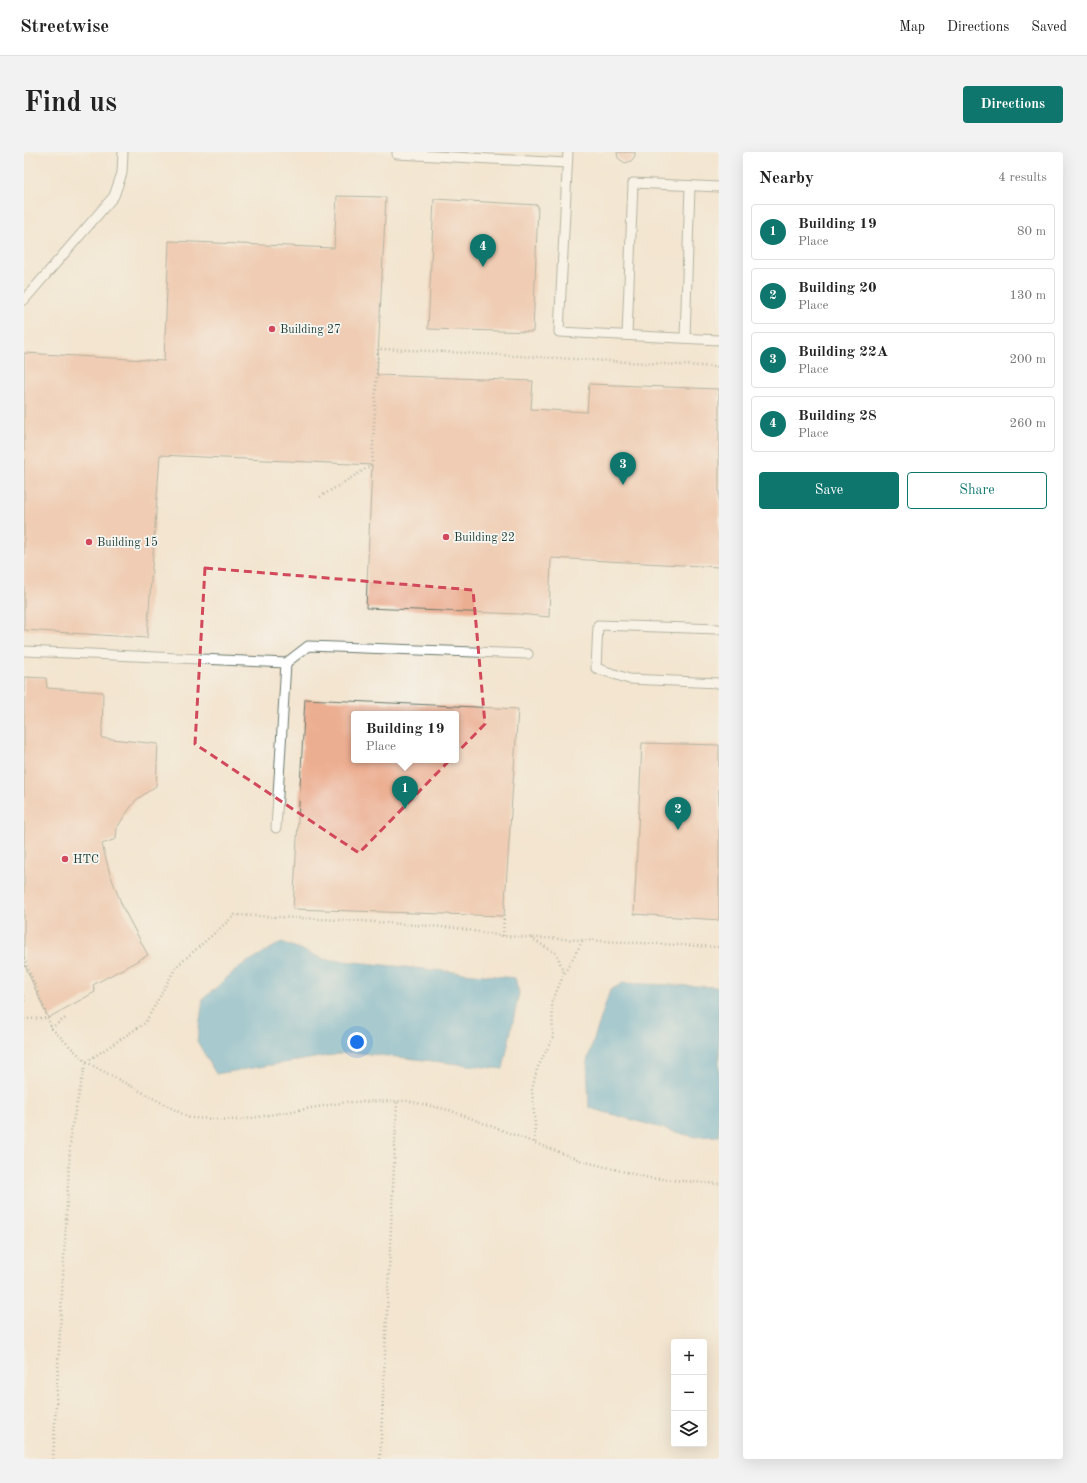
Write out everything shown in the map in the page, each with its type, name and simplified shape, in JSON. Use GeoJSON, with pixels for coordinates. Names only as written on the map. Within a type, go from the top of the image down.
{"type":"FeatureCollection","features":[{"type":"Feature","properties":{"kind":"lane"},"geometry":{"type":"LineString","coordinates":[[24,300],[114,196],[122,173],[123,152]]}},
{"type":"Feature","properties":{"kind":"lane"},"geometry":{"type":"LineString","coordinates":[[397,152],[397,154],[567,163]]}},
{"type":"Feature","properties":{"kind":"lane"},"geometry":{"type":"LineString","coordinates":[[568,152],[559,332],[719,340]]}},
{"type":"Feature","properties":{"kind":"lane"},"geometry":{"type":"LineString","coordinates":[[627,336],[633,183],[719,187]]}},
{"type":"Feature","properties":{"kind":"lane"},"geometry":{"type":"LineString","coordinates":[[685,338],[690,186]]}},
{"type":"Feature","properties":{"kind":"lane"},"geometry":{"type":"LineString","coordinates":[[719,629],[598,625],[596,668],[629,679],[719,683]]}},
{"type":"Feature","properties":{"kind":"lane"},"geometry":{"type":"LineString","coordinates":[[24,651],[286,663],[308,646],[528,654]]}},
{"type":"Feature","properties":{"kind":"lane"},"geometry":{"type":"LineString","coordinates":[[276,828],[286,663]]}},
{"type":"Feature","properties":{"kind":"path"},"geometry":{"type":"LineString","coordinates":[[320,498],[372,465],[378,349],[719,367]]}},
{"type":"Feature","properties":{"kind":"path"},"geometry":{"type":"LineString","coordinates":[[53,1459],[71,1130],[86,1062],[145,1023],[176,968],[235,915],[433,926],[456,928],[503,936],[530,938],[719,947]]}},
{"type":"Feature","properties":{"kind":"path"},"geometry":{"type":"LineString","coordinates":[[503,936],[504,916]]}},
{"type":"Feature","properties":{"kind":"path"},"geometry":{"type":"LineString","coordinates":[[530,938],[557,954],[564,974]]}},
{"type":"Feature","properties":{"kind":"path"},"geometry":{"type":"LineString","coordinates":[[534,1142],[535,1125],[532,1090],[537,1069],[554,1037],[552,1002],[564,974],[583,940]]}},
{"type":"Feature","properties":{"kind":"path"},"geometry":{"type":"LineString","coordinates":[[24,958],[51,1028],[86,1062],[190,1118],[239,1120],[346,1102],[408,1101],[450,1110],[582,1162],[649,1178],[719,1184]]}},
{"type":"Feature","properties":{"kind":"path"},"geometry":{"type":"LineString","coordinates":[[24,996],[24,1001]]}},
{"type":"Feature","properties":{"kind":"path"},"geometry":{"type":"LineString","coordinates":[[51,1028],[67,1017]]}},
{"type":"Feature","properties":{"kind":"path"},"geometry":{"type":"LineString","coordinates":[[24,1019],[48,1018]]}},
{"type":"Feature","properties":{"kind":"path"},"geometry":{"type":"LineString","coordinates":[[380,1459],[398,1102]]}},
{"type":"Feature","properties":{"kind":"highlighted area"},"geometry":{"type":"Polygon","coordinates":[[[205,568],[473,590],[485,724],[359,853],[195,744],[205,568]]]}},
{"type":"Feature","properties":{"kind":"water"},"geometry":{"type":"Polygon","coordinates":[[[282,942],[324,959],[515,978],[519,993],[503,1069],[352,1052],[216,1074],[197,1041],[203,999],[239,967],[282,942]]]}},
{"type":"Feature","properties":{"kind":"water"},"geometry":{"type":"Polygon","coordinates":[[[623,983],[719,987],[719,1136],[694,1137],[589,1108],[587,1061],[610,990],[623,983]]]}},
{"type":"Feature","properties":{"kind":"building"},"geometry":{"type":"Polygon","coordinates":[[[617,152],[635,152],[635,156],[631,161],[625,163],[618,158],[617,152]]]}},
{"type":"Feature","properties":{"kind":"building"},"geometry":{"type":"Polygon","coordinates":[[[337,196],[386,197],[377,375],[533,381],[531,409],[587,412],[589,384],[719,389],[719,567],[551,558],[549,617],[519,614],[366,608],[372,465],[160,455],[147,638],[24,630],[24,353],[164,361],[169,241],[334,248],[337,196]]]}},
{"type":"Feature","properties":{"kind":"building"},"geometry":{"type":"Polygon","coordinates":[[[434,199],[538,205],[533,332],[428,329],[434,199]]]}},
{"type":"Feature","properties":{"kind":"building","name":"HTC"},"geometry":{"type":"Polygon","coordinates":[[[24,677],[46,678],[47,688],[103,692],[102,738],[158,744],[156,786],[136,800],[117,828],[116,839],[102,844],[110,874],[123,908],[148,955],[93,985],[95,992],[48,1018],[24,963],[24,677]]]}},
{"type":"Feature","properties":{"kind":"building"},"geometry":{"type":"Polygon","coordinates":[[[305,699],[518,709],[504,916],[293,909],[305,699]]]}},
{"type":"Feature","properties":{"kind":"building"},"geometry":{"type":"Polygon","coordinates":[[[642,743],[719,745],[719,920],[634,914],[642,743]]]}},
{"type":"Feature","properties":{"kind":"place","name":"Building 28"},"geometry":{"type":"Point","coordinates":[483,267]}},
{"type":"Feature","properties":{"kind":"place","name":"Building 27"},"geometry":{"type":"Point","coordinates":[272,329]}},
{"type":"Feature","properties":{"kind":"place","name":"Building 22A"},"geometry":{"type":"Point","coordinates":[623,485]}},
{"type":"Feature","properties":{"kind":"place","name":"Building 22"},"geometry":{"type":"Point","coordinates":[446,537]}},
{"type":"Feature","properties":{"kind":"place","name":"Building 15"},"geometry":{"type":"Point","coordinates":[89,542]}},
{"type":"Feature","properties":{"kind":"place","name":"Building 19"},"geometry":{"type":"Point","coordinates":[405,809]}},
{"type":"Feature","properties":{"kind":"place","name":"Building 20"},"geometry":{"type":"Point","coordinates":[678,830]}},
{"type":"Feature","properties":{"kind":"place","name":"HTC"},"geometry":{"type":"Point","coordinates":[65,859]}}]}
